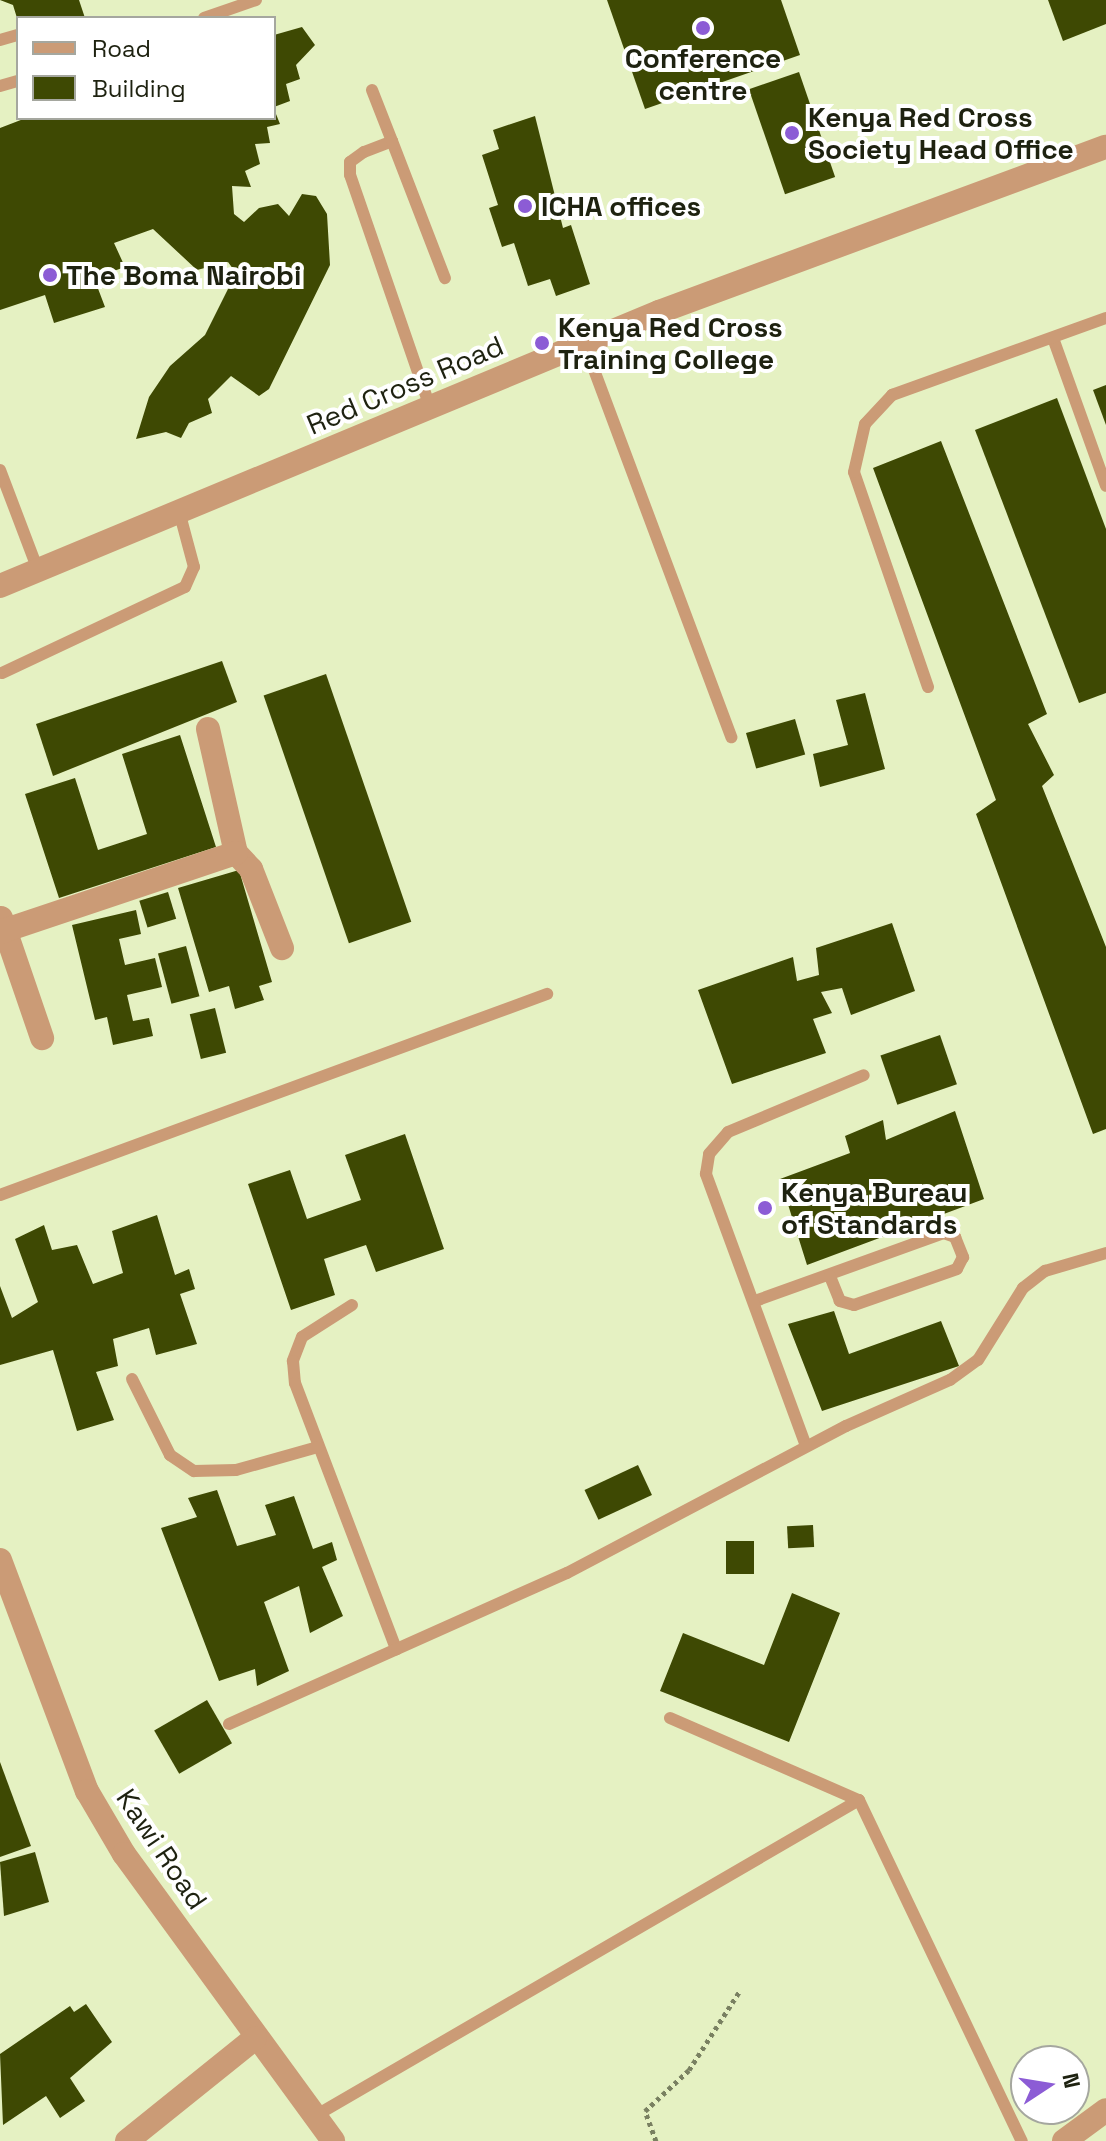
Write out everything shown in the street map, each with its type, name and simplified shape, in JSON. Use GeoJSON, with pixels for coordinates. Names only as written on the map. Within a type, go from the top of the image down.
{"type":"FeatureCollection","features":[{"type":"Feature","properties":{"kind":"street","name":"Red Cross Road"},"geometry":{"type":"LineString","coordinates":[[0,586],[584,343],[1106,147]]}},
{"type":"Feature","properties":{"kind":"street"},"geometry":{"type":"LineString","coordinates":[[208,729],[236,853],[251,869],[282,948]]}},
{"type":"Feature","properties":{"kind":"street"},"geometry":{"type":"LineString","coordinates":[[42,1038],[2,926],[236,853]]}},
{"type":"Feature","properties":{"kind":"street","name":"Kawi Road"},"geometry":{"type":"LineString","coordinates":[[0,1560],[87,1791],[124,1854],[255,2038],[333,2141]]}},
{"type":"Feature","properties":{"kind":"street"},"geometry":{"type":"LineString","coordinates":[[127,2141],[255,2038]]}},
{"type":"Feature","properties":{"kind":"street"},"geometry":{"type":"LineString","coordinates":[[1064,2141],[1106,2110]]}},
{"type":"Feature","properties":{"kind":"lane"},"geometry":{"type":"LineString","coordinates":[[210,16],[256,0]]}},
{"type":"Feature","properties":{"kind":"lane"},"geometry":{"type":"LineString","coordinates":[[372,90],[445,278]]}},
{"type":"Feature","properties":{"kind":"lane"},"geometry":{"type":"LineString","coordinates":[[392,141],[350,162],[350,175],[430,407]]}},
{"type":"Feature","properties":{"kind":"lane"},"geometry":{"type":"LineString","coordinates":[[928,687],[854,472],[857,443],[892,395],[1106,318]]}},
{"type":"Feature","properties":{"kind":"lane"},"geometry":{"type":"LineString","coordinates":[[1053,338],[1106,486]]}},
{"type":"Feature","properties":{"kind":"lane"},"geometry":{"type":"LineString","coordinates":[[584,343],[731,737]]}},
{"type":"Feature","properties":{"kind":"lane"},"geometry":{"type":"LineString","coordinates":[[0,470],[38,570]]}},
{"type":"Feature","properties":{"kind":"lane"},"geometry":{"type":"LineString","coordinates":[[2,673],[185,587],[194,567],[179,511]]}},
{"type":"Feature","properties":{"kind":"lane"},"geometry":{"type":"LineString","coordinates":[[0,1195],[547,994]]}},
{"type":"Feature","properties":{"kind":"lane"},"geometry":{"type":"LineString","coordinates":[[806,1446],[706,1174],[709,1154],[728,1132],[864,1075]]}},
{"type":"Feature","properties":{"kind":"lane"},"geometry":{"type":"LineString","coordinates":[[755,1301],[944,1233],[955,1237],[963,1257],[957,1269],[854,1305],[840,1301],[830,1276]]}},
{"type":"Feature","properties":{"kind":"lane"},"geometry":{"type":"LineString","coordinates":[[229,1724],[567,1573],[806,1446],[950,1380],[978,1360],[1023,1288],[1045,1271],[1106,1253]]}},
{"type":"Feature","properties":{"kind":"lane"},"geometry":{"type":"LineString","coordinates":[[352,1305],[313,1325],[293,1361],[318,1447],[396,1649]]}},
{"type":"Feature","properties":{"kind":"lane"},"geometry":{"type":"LineString","coordinates":[[132,1379],[170,1455],[194,1471],[236,1470],[318,1447]]}},
{"type":"Feature","properties":{"kind":"lane"},"geometry":{"type":"LineString","coordinates":[[670,1718],[859,1800],[1022,2141]]}},
{"type":"Feature","properties":{"kind":"lane"},"geometry":{"type":"LineString","coordinates":[[315,2116],[859,1800]]}},
{"type":"Feature","properties":{"kind":"path"},"geometry":{"type":"LineString","coordinates":[[656,2141],[645,2111],[689,2070],[739,1992]]}},
{"type":"Feature","properties":{"kind":"building"},"geometry":{"type":"Polygon","coordinates":[[[0,0],[79,0],[84,16],[16,16],[13,5],[0,0]]]}},
{"type":"Feature","properties":{"kind":"building","name":"Conference centre"},"geometry":{"type":"Polygon","coordinates":[[[607,0],[781,0],[800,55],[645,109],[607,0]]]}},
{"type":"Feature","properties":{"kind":"building"},"geometry":{"type":"Polygon","coordinates":[[[1048,0],[1106,0],[1106,24],[1063,41],[1048,0]]]}},
{"type":"Feature","properties":{"kind":"building"},"geometry":{"type":"Polygon","coordinates":[[[302,27],[315,45],[296,65],[300,79],[286,84],[290,101],[276,106],[276,34],[302,27]]]}},
{"type":"Feature","properties":{"kind":"building","name":"Kenya Red Cross Society Head Office"},"geometry":{"type":"Polygon","coordinates":[[[799,72],[835,177],[785,194],[749,89],[799,72]]]}},
{"type":"Feature","properties":{"kind":"building","name":"The Boma Nairobi"},"geometry":{"type":"Polygon","coordinates":[[[276,114],[280,124],[267,127],[270,143],[255,144],[260,164],[245,171],[251,187],[232,186],[234,214],[244,222],[259,208],[278,204],[289,216],[302,194],[316,196],[327,214],[330,265],[269,389],[259,396],[231,376],[208,399],[212,413],[189,423],[181,438],[166,432],[136,439],[149,397],[170,366],[205,335],[236,273],[228,262],[197,270],[153,229],[114,243],[125,267],[94,278],[105,307],[54,323],[45,295],[0,310],[0,128],[21,120],[276,120],[276,114]]]}},
{"type":"Feature","properties":{"kind":"building","name":"ICHA offices"},"geometry":{"type":"Polygon","coordinates":[[[535,116],[563,228],[571,225],[590,284],[556,296],[550,279],[528,286],[514,243],[502,247],[489,208],[498,205],[482,155],[499,149],[493,130],[535,116]]]}},
{"type":"Feature","properties":{"kind":"building"},"geometry":{"type":"Polygon","coordinates":[[[1106,385],[1106,425],[1093,390],[1106,385]]]}},
{"type":"Feature","properties":{"kind":"building"},"geometry":{"type":"Polygon","coordinates":[[[1057,398],[1106,529],[1106,693],[1079,703],[975,430],[1057,398]]]}},
{"type":"Feature","properties":{"kind":"building"},"geometry":{"type":"Polygon","coordinates":[[[941,441],[1047,714],[1028,724],[1054,775],[1042,786],[1106,947],[1106,1129],[1093,1134],[976,814],[996,800],[873,468],[941,441]]]}},
{"type":"Feature","properties":{"kind":"building"},"geometry":{"type":"Polygon","coordinates":[[[222,661],[237,702],[53,776],[36,724],[222,661]]]}},
{"type":"Feature","properties":{"kind":"building"},"geometry":{"type":"Polygon","coordinates":[[[326,674],[411,922],[349,943],[264,695],[326,674]]]}},
{"type":"Feature","properties":{"kind":"building"},"geometry":{"type":"Polygon","coordinates":[[[865,693],[885,769],[820,787],[813,754],[848,745],[836,700],[865,693]]]}},
{"type":"Feature","properties":{"kind":"building"},"geometry":{"type":"Polygon","coordinates":[[[795,719],[805,755],[756,769],[746,733],[795,719]]]}},
{"type":"Feature","properties":{"kind":"building"},"geometry":{"type":"Polygon","coordinates":[[[180,735],[216,847],[59,898],[25,794],[75,778],[98,850],[147,834],[122,754],[180,735]]]}},
{"type":"Feature","properties":{"kind":"building"},"geometry":{"type":"Polygon","coordinates":[[[239,870],[272,982],[259,986],[264,1000],[235,1009],[229,986],[209,992],[178,888],[239,870]]]}},
{"type":"Feature","properties":{"kind":"building"},"geometry":{"type":"Polygon","coordinates":[[[168,892],[176,919],[147,928],[139,901],[168,892]]]}},
{"type":"Feature","properties":{"kind":"building"},"geometry":{"type":"Polygon","coordinates":[[[136,910],[141,934],[119,939],[125,965],[155,958],[162,987],[127,995],[133,1021],[149,1018],[153,1036],[113,1045],[107,1017],[95,1020],[72,925],[136,910]]]}},
{"type":"Feature","properties":{"kind":"building"},"geometry":{"type":"Polygon","coordinates":[[[892,923],[915,991],[851,1015],[842,988],[821,992],[832,1013],[813,1019],[826,1053],[732,1084],[698,990],[793,957],[797,981],[819,975],[816,948],[892,923]]]}},
{"type":"Feature","properties":{"kind":"building"},"geometry":{"type":"Polygon","coordinates":[[[186,946],[199,996],[171,1004],[158,954],[186,946]]]}},
{"type":"Feature","properties":{"kind":"building"},"geometry":{"type":"Polygon","coordinates":[[[215,1008],[226,1053],[201,1059],[190,1014],[215,1008]]]}},
{"type":"Feature","properties":{"kind":"building"},"geometry":{"type":"Polygon","coordinates":[[[940,1035],[957,1084],[897,1105],[880,1056],[940,1035]]]}},
{"type":"Feature","properties":{"kind":"building"},"geometry":{"type":"Polygon","coordinates":[[[955,1111],[984,1199],[807,1265],[780,1179],[850,1153],[845,1136],[883,1120],[886,1140],[955,1111]]]}},
{"type":"Feature","properties":{"kind":"building"},"geometry":{"type":"Polygon","coordinates":[[[405,1134],[444,1249],[376,1272],[366,1245],[324,1259],[335,1295],[291,1310],[248,1184],[290,1170],[307,1219],[361,1200],[345,1155],[405,1134]]]}},
{"type":"Feature","properties":{"kind":"building"},"geometry":{"type":"Polygon","coordinates":[[[157,1215],[175,1275],[189,1269],[195,1289],[180,1294],[197,1344],[156,1355],[149,1328],[113,1339],[118,1366],[96,1372],[114,1420],[77,1431],[53,1350],[0,1365],[0,1286],[12,1318],[38,1302],[15,1239],[44,1225],[52,1250],[77,1245],[93,1284],[123,1273],[112,1231],[157,1215]]]}},
{"type":"Feature","properties":{"kind":"building"},"geometry":{"type":"Polygon","coordinates":[[[834,1311],[849,1354],[941,1321],[959,1366],[822,1411],[788,1324],[834,1311]]]}},
{"type":"Feature","properties":{"kind":"building"},"geometry":{"type":"Polygon","coordinates":[[[638,1465],[652,1495],[598,1520],[585,1490],[638,1465]]]}},
{"type":"Feature","properties":{"kind":"building"},"geometry":{"type":"Polygon","coordinates":[[[217,1490],[237,1546],[276,1535],[265,1505],[294,1496],[313,1549],[332,1542],[337,1560],[322,1567],[343,1616],[310,1633],[299,1586],[264,1602],[289,1671],[257,1686],[255,1669],[219,1681],[161,1528],[197,1517],[188,1498],[217,1490]]]}},
{"type":"Feature","properties":{"kind":"building"},"geometry":{"type":"Polygon","coordinates":[[[813,1525],[814,1547],[788,1548],[787,1526],[813,1525]]]}},
{"type":"Feature","properties":{"kind":"building"},"geometry":{"type":"Polygon","coordinates":[[[726,1541],[754,1541],[754,1574],[726,1574],[726,1541]]]}},
{"type":"Feature","properties":{"kind":"building"},"geometry":{"type":"Polygon","coordinates":[[[792,1593],[840,1613],[789,1742],[660,1691],[683,1633],[764,1665],[792,1593]]]}},
{"type":"Feature","properties":{"kind":"building"},"geometry":{"type":"Polygon","coordinates":[[[207,1700],[232,1743],[179,1774],[154,1730],[207,1700]]]}},
{"type":"Feature","properties":{"kind":"building"},"geometry":{"type":"Polygon","coordinates":[[[0,1762],[31,1846],[0,1857],[0,1762]]]}},
{"type":"Feature","properties":{"kind":"building"},"geometry":{"type":"Polygon","coordinates":[[[35,1852],[49,1902],[4,1916],[0,1862],[35,1852]]]}},
{"type":"Feature","properties":{"kind":"building"},"geometry":{"type":"Polygon","coordinates":[[[86,2004],[112,2042],[70,2078],[85,2101],[60,2118],[46,2096],[3,2125],[0,2054],[70,2006],[74,2012],[86,2004]]]}},
{"type":"Feature","properties":{"kind":"place","name":"Conference centre"},"geometry":{"type":"Point","coordinates":[703,28]}},
{"type":"Feature","properties":{"kind":"place","name":"Kenya Red Cross Society Head Office"},"geometry":{"type":"Point","coordinates":[792,133]}},
{"type":"Feature","properties":{"kind":"place","name":"ICHA offices"},"geometry":{"type":"Point","coordinates":[525,206]}},
{"type":"Feature","properties":{"kind":"place","name":"The Boma Nairobi"},"geometry":{"type":"Point","coordinates":[50,275]}},
{"type":"Feature","properties":{"kind":"place","name":"Kenya Red Cross Training College"},"geometry":{"type":"Point","coordinates":[542,343]}},
{"type":"Feature","properties":{"kind":"place","name":"Kenya Bureau of Standards"},"geometry":{"type":"Point","coordinates":[765,1208]}}]}
